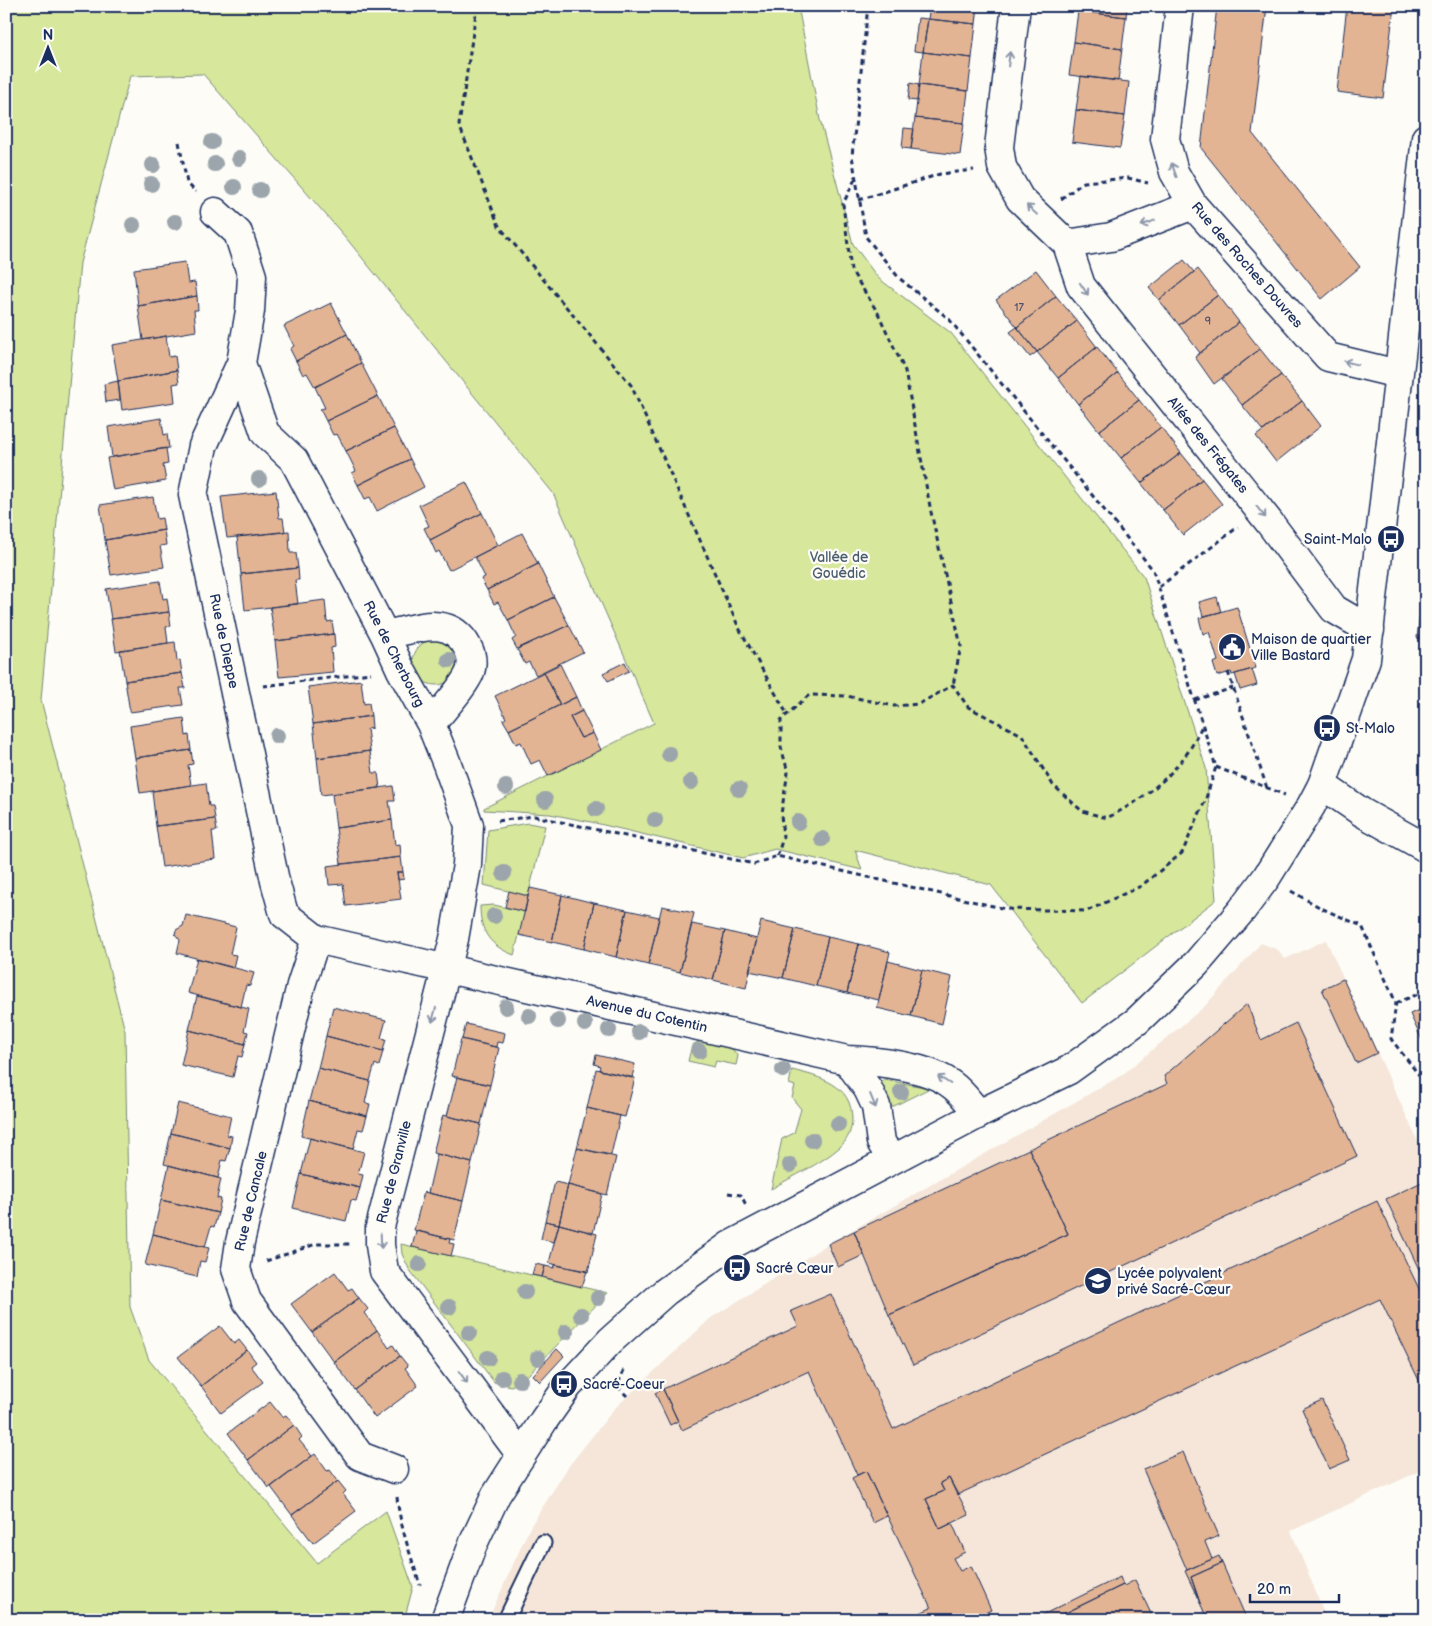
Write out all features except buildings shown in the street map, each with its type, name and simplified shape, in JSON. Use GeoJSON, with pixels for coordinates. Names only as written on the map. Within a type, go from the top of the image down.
{"type":"FeatureCollection","features":[{"type":"Feature","properties":{"kind":"street"},"geometry":{"type":"LineString","coordinates":[[1016,6],[998,147],[1002,167],[1020,198],[1068,244],[1111,237],[1193,205]]}},
{"type":"Feature","properties":{"kind":"street","name":"Rue des Roches Douvres"},"geometry":{"type":"LineString","coordinates":[[1180,6],[1166,139],[1174,172],[1193,205],[1328,357],[1398,374]]}},
{"type":"Feature","properties":{"kind":"street"},"geometry":{"type":"LineString","coordinates":[[445,1620],[473,1544],[496,1495],[568,1386],[610,1341],[665,1292],[729,1246],[891,1159],[1069,1070],[1137,1021],[1196,964],[1242,910],[1266,878],[1316,796],[1366,659],[1426,138]]}},
{"type":"Feature","properties":{"kind":"street","name":"Rue de Dieppe"},"geometry":{"type":"LineString","coordinates":[[215,212],[238,234],[252,276],[250,311],[241,363],[203,446],[193,494],[275,881],[284,914],[316,938],[446,968]]}},
{"type":"Feature","properties":{"kind":"street","name":"Allée des Frégates"},"geometry":{"type":"LineString","coordinates":[[1068,244],[1081,286],[1260,510],[1334,609],[1370,630]]}},
{"type":"Feature","properties":{"kind":"street","name":"Rue de Cherbourg"},"geometry":{"type":"LineString","coordinates":[[241,363],[265,433],[294,460],[385,635],[401,670],[431,724],[448,764],[469,826],[467,865],[454,939],[446,968]]}},
{"type":"Feature","properties":{"kind":"street"},"geometry":{"type":"LineString","coordinates":[[385,635],[437,625],[459,634],[471,653],[472,665],[468,676],[431,724]]}},
{"type":"Feature","properties":{"kind":"street"},"geometry":{"type":"LineString","coordinates":[[1316,796],[1363,813],[1426,848]]}},
{"type":"Feature","properties":{"kind":"street","name":"Rue de Cancale"},"geometry":{"type":"LineString","coordinates":[[316,938],[297,1004],[240,1242],[236,1270],[247,1301],[360,1456],[394,1469]]}},
{"type":"Feature","properties":{"kind":"street","name":"Avenue du Cotentin"},"geometry":{"type":"LineString","coordinates":[[446,968],[847,1060],[879,1062],[938,1075],[954,1086],[979,1114]]}},
{"type":"Feature","properties":{"kind":"street","name":"Rue de Granville"},"geometry":{"type":"LineString","coordinates":[[446,968],[380,1227],[380,1245],[384,1271],[521,1455]]}},
{"type":"Feature","properties":{"kind":"street"},"geometry":{"type":"LineString","coordinates":[[847,1060],[868,1088],[876,1106],[881,1142],[891,1159]]}},
{"type":"Feature","properties":{"kind":"lane"},"geometry":{"type":"LineString","coordinates":[[506,1620],[543,1543]]}},
{"type":"Feature","properties":{"kind":"path"},"geometry":{"type":"LineString","coordinates":[[477,6],[459,125],[499,226],[631,385],[738,628],[787,714]]}},
{"type":"Feature","properties":{"kind":"path"},"geometry":{"type":"LineString","coordinates":[[469,826],[534,816],[754,864],[777,856],[1006,908],[1087,910],[1141,886],[1182,852],[1205,801],[1216,767],[1153,570],[1065,464],[949,318],[899,278],[866,237],[852,156],[868,6]]}},
{"type":"Feature","properties":{"kind":"path"},"geometry":{"type":"LineString","coordinates":[[179,142],[187,183],[215,212]]}},
{"type":"Feature","properties":{"kind":"path"},"geometry":{"type":"LineString","coordinates":[[859,200],[940,174],[1002,167]]}},
{"type":"Feature","properties":{"kind":"path"},"geometry":{"type":"LineString","coordinates":[[1038,216],[1084,182],[1128,178],[1150,183]]}},
{"type":"Feature","properties":{"kind":"path"},"geometry":{"type":"LineString","coordinates":[[856,179],[843,204],[851,270],[878,313],[905,371],[931,512],[961,646],[953,685],[968,708],[1022,736],[1053,785],[1082,811],[1107,818],[1137,802],[1164,781],[1186,755],[1202,725]]}},
{"type":"Feature","properties":{"kind":"path"},"geometry":{"type":"LineString","coordinates":[[1159,587],[1260,510]]}},
{"type":"Feature","properties":{"kind":"path"},"geometry":{"type":"LineString","coordinates":[[235,689],[401,670]]}},
{"type":"Feature","properties":{"kind":"path"},"geometry":{"type":"LineString","coordinates":[[1228,672],[1267,788]]}},
{"type":"Feature","properties":{"kind":"path"},"geometry":{"type":"LineString","coordinates":[[777,856],[783,838],[781,814],[788,772],[781,747],[781,720],[787,714],[809,695],[847,696],[894,706],[919,704],[953,685]]}},
{"type":"Feature","properties":{"kind":"path"},"geometry":{"type":"LineString","coordinates":[[1194,700],[1233,688]]}},
{"type":"Feature","properties":{"kind":"path"},"geometry":{"type":"LineString","coordinates":[[1216,767],[1267,788],[1316,796]]}},
{"type":"Feature","properties":{"kind":"path"},"geometry":{"type":"LineString","coordinates":[[1266,878],[1362,926],[1396,1003],[1390,1039],[1426,1084]]}},
{"type":"Feature","properties":{"kind":"path"},"geometry":{"type":"LineString","coordinates":[[1396,1003],[1426,991]]}},
{"type":"Feature","properties":{"kind":"path"},"geometry":{"type":"LineString","coordinates":[[728,1193],[741,1195],[745,1203]]}},
{"type":"Feature","properties":{"kind":"path"},"geometry":{"type":"LineString","coordinates":[[282,1257],[316,1244],[380,1245]]}},
{"type":"Feature","properties":{"kind":"path"},"geometry":{"type":"LineString","coordinates":[[617,1386],[628,1396]]}},
{"type":"Feature","properties":{"kind":"path"},"geometry":{"type":"LineString","coordinates":[[394,1469],[398,1509],[407,1546],[420,1585]]}},
{"type":"Feature","properties":{"kind":"shaded area","name":"Lycée polyvalent privé Sacré-Cœur"},"geometry":{"type":"Polygon","coordinates":[[[1326,940],[1426,1159],[1426,1468],[1291,1531],[1327,1620],[488,1620],[530,1527],[568,1467],[614,1409],[711,1318],[828,1244],[1122,1075],[1204,1007],[1261,943],[1278,950],[1285,959],[1326,940]]]}},
{"type":"Feature","properties":{"kind":"green space","name":"Vallée de Gouédic"},"geometry":{"type":"Polygon","coordinates":[[[6,6],[798,6],[820,120],[853,244],[878,278],[951,333],[1144,577],[1206,768],[1216,900],[1082,1003],[991,885],[855,850],[862,870],[775,849],[743,858],[550,814],[484,810],[484,808],[654,723],[553,493],[346,238],[203,74],[130,76],[80,263],[41,700],[125,1031],[130,1307],[149,1360],[317,1563],[386,1511],[413,1587],[404,1620],[6,1620],[6,6]]]}},
{"type":"Feature","properties":{"kind":"green space"},"geometry":{"type":"Polygon","coordinates":[[[436,639],[449,643],[455,649],[459,662],[455,675],[449,681],[436,685],[423,681],[417,675],[413,662],[417,649],[423,643],[436,639]]]}},
{"type":"Feature","properties":{"kind":"green space"},"geometry":{"type":"Polygon","coordinates":[[[528,823],[545,826],[528,896],[484,885],[488,830],[528,823]]]}},
{"type":"Feature","properties":{"kind":"green space"},"geometry":{"type":"Polygon","coordinates":[[[494,905],[525,912],[514,955],[499,947],[484,931],[480,906],[494,905]]]}},
{"type":"Feature","properties":{"kind":"green space"},"geometry":{"type":"Polygon","coordinates":[[[705,1039],[729,1045],[738,1056],[736,1065],[716,1061],[714,1067],[688,1061],[692,1045],[705,1039]]]}},
{"type":"Feature","properties":{"kind":"green space"},"geometry":{"type":"Polygon","coordinates":[[[792,1070],[823,1079],[840,1090],[847,1098],[851,1107],[851,1127],[849,1134],[840,1147],[816,1164],[771,1189],[782,1139],[794,1133],[801,1109],[792,1098],[795,1086],[789,1084],[792,1070]]]}},
{"type":"Feature","properties":{"kind":"green space"},"geometry":{"type":"Polygon","coordinates":[[[885,1080],[930,1088],[890,1108],[878,1084],[885,1080]]]}},
{"type":"Feature","properties":{"kind":"green space"},"geometry":{"type":"Polygon","coordinates":[[[401,1244],[608,1293],[522,1381],[511,1386],[494,1382],[409,1269],[402,1254],[401,1244]]]}},
{"type":"Feature","properties":{"kind":"place","name":"Saint-Malo"},"geometry":{"type":"Point","coordinates":[1391,539]}},
{"type":"Feature","properties":{"kind":"place","name":"Maison de quartier Ville Bastard"},"geometry":{"type":"Point","coordinates":[1232,647]}},
{"type":"Feature","properties":{"kind":"place","name":"St-Malo"},"geometry":{"type":"Point","coordinates":[1327,728]}},
{"type":"Feature","properties":{"kind":"place","name":"Sacré Cœur"},"geometry":{"type":"Point","coordinates":[737,1268]}},
{"type":"Feature","properties":{"kind":"place","name":"Lycée polyvalent privé Sacré-Cœur"},"geometry":{"type":"Point","coordinates":[1098,1281]}},
{"type":"Feature","properties":{"kind":"place","name":"Sacré-Coeur"},"geometry":{"type":"Point","coordinates":[564,1384]}}]}
